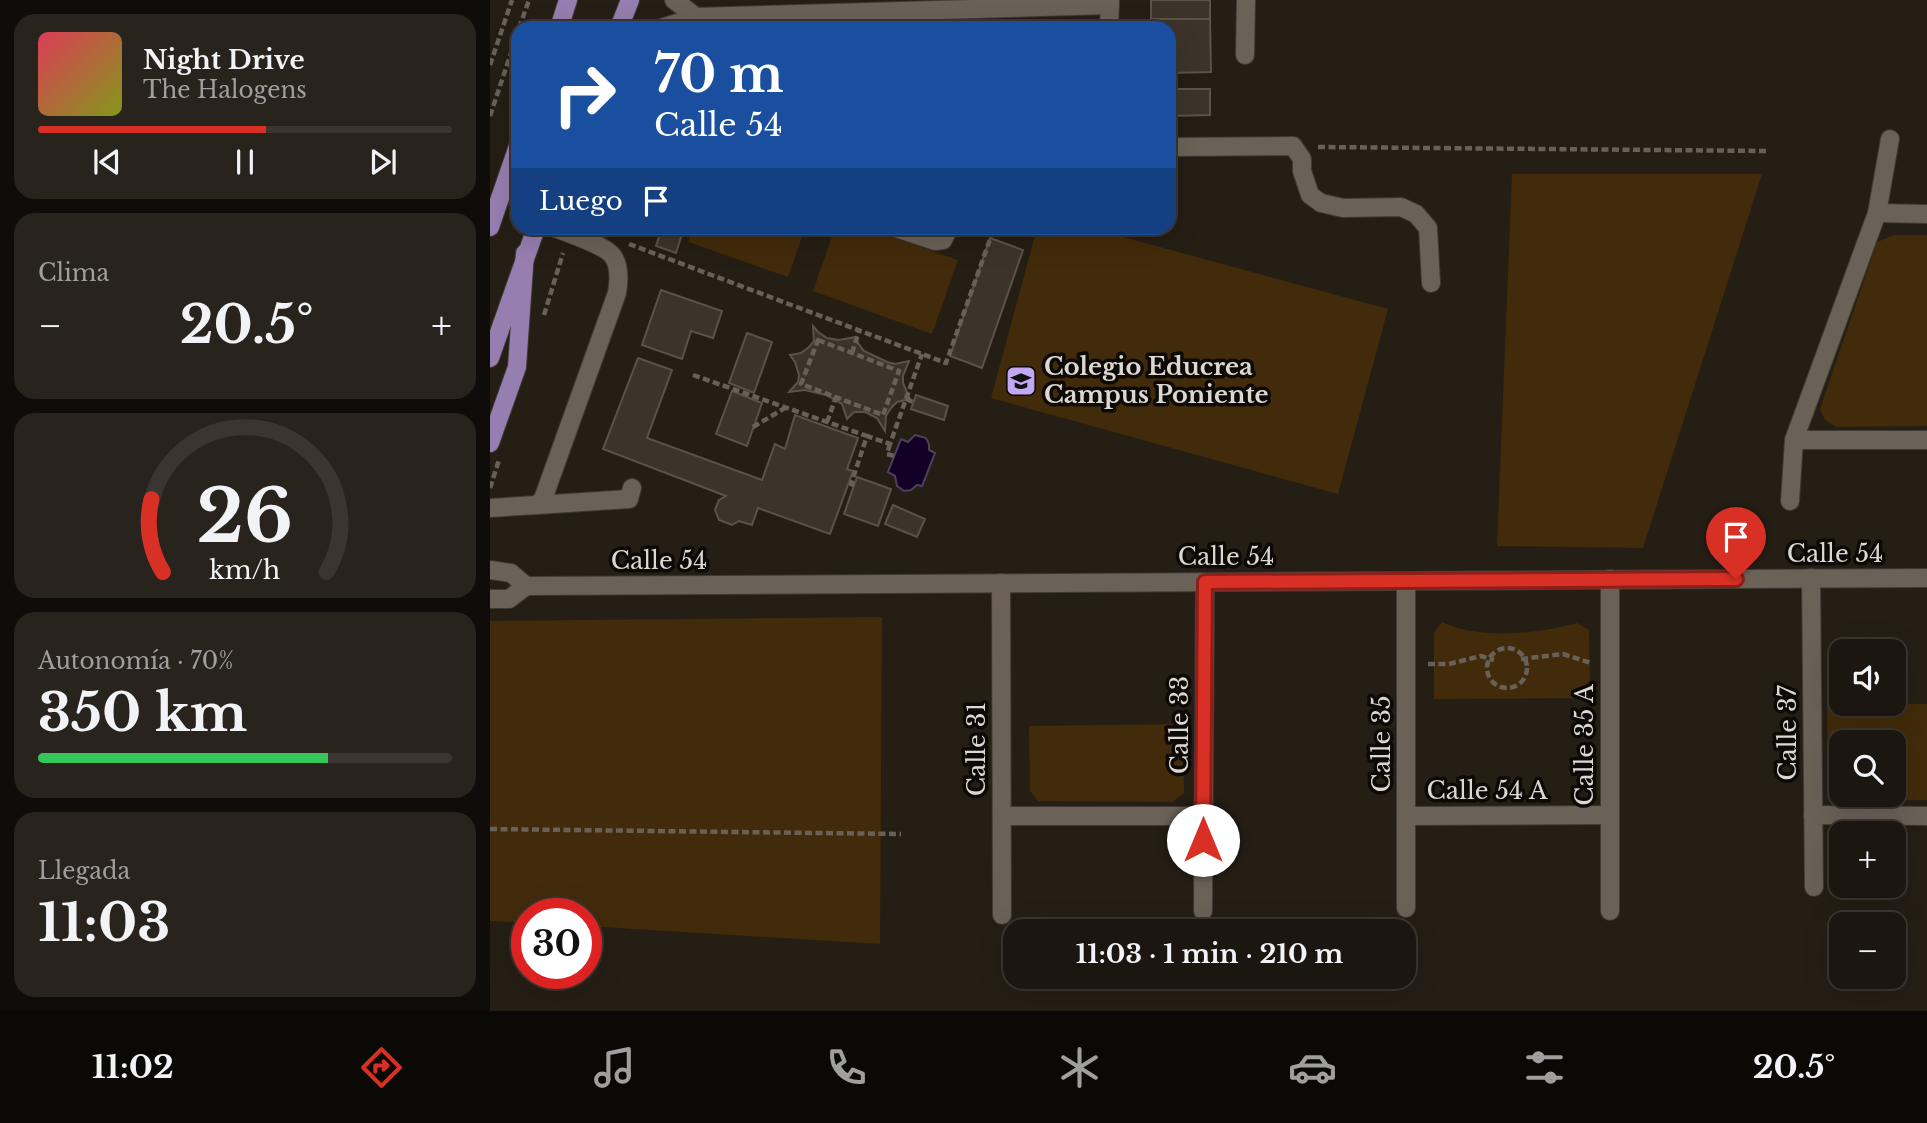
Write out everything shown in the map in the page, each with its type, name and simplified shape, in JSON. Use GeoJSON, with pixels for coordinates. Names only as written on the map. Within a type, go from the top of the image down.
{"type":"FeatureCollection","features":[{"type":"Feature","properties":{"kind":"main road"},"geometry":{"type":"LineString","coordinates":[[561,21],[568,0]]}},
{"type":"Feature","properties":{"kind":"main road"},"geometry":{"type":"LineString","coordinates":[[622,21],[630,0]]}},
{"type":"Feature","properties":{"kind":"main road"},"geometry":{"type":"LineString","coordinates":[[490,227],[511,166]]}},
{"type":"Feature","properties":{"kind":"main road"},"geometry":{"type":"LineString","coordinates":[[490,358],[533,235]]}},
{"type":"Feature","properties":{"kind":"main road"},"geometry":{"type":"LineString","coordinates":[[490,443],[517,367],[526,253]]}},
{"type":"Feature","properties":{"kind":"street"},"geometry":{"type":"LineString","coordinates":[[674,0],[696,17]]}},
{"type":"Feature","properties":{"kind":"street"},"geometry":{"type":"LineString","coordinates":[[1245,55],[1246,0]]}},
{"type":"Feature","properties":{"kind":"street"},"geometry":{"type":"LineString","coordinates":[[736,21],[895,6],[1110,3],[1109,21]]}},
{"type":"Feature","properties":{"kind":"street"},"geometry":{"type":"LineString","coordinates":[[683,21],[696,17],[719,21]]}},
{"type":"Feature","properties":{"kind":"street"},"geometry":{"type":"LineString","coordinates":[[1790,501],[1794,440],[1877,213],[1890,139]]}},
{"type":"Feature","properties":{"kind":"street"},"geometry":{"type":"LineString","coordinates":[[1176,146],[1293,146],[1302,159],[1302,172],[1310,195],[1321,203],[1343,208],[1401,207],[1416,214],[1428,228],[1432,283]]}},
{"type":"Feature","properties":{"kind":"street"},"geometry":{"type":"LineString","coordinates":[[1877,213],[1927,214]]}},
{"type":"Feature","properties":{"kind":"street"},"geometry":{"type":"LineString","coordinates":[[537,505],[546,492],[617,293],[619,277],[612,255],[571,235]]}},
{"type":"Feature","properties":{"kind":"street"},"geometry":{"type":"LineString","coordinates":[[917,235],[935,241],[943,240],[946,235]]}},
{"type":"Feature","properties":{"kind":"street"},"geometry":{"type":"LineString","coordinates":[[1794,440],[1927,440]]}},
{"type":"Feature","properties":{"kind":"street"},"geometry":{"type":"LineString","coordinates":[[490,508],[629,499],[632,488]]}},
{"type":"Feature","properties":{"kind":"street","name":"Calle 54"},"geometry":{"type":"LineString","coordinates":[[490,570],[511,573],[526,586]]}},
{"type":"Feature","properties":{"kind":"street","name":"Calle 37"},"geometry":{"type":"LineString","coordinates":[[1811,578],[1814,887]]}},
{"type":"Feature","properties":{"kind":"street","name":"Calle 54"},"geometry":{"type":"LineString","coordinates":[[490,599],[509,599],[526,586],[1927,578]]}},
{"type":"Feature","properties":{"kind":"street","name":"Calle 35 A"},"geometry":{"type":"LineString","coordinates":[[1610,579],[1610,911]]}},
{"type":"Feature","properties":{"kind":"street","name":"Calle 35"},"geometry":{"type":"LineString","coordinates":[[1406,581],[1406,908]]}},
{"type":"Feature","properties":{"kind":"street","name":"Calle 33"},"geometry":{"type":"LineString","coordinates":[[1203,911],[1205,582]]}},
{"type":"Feature","properties":{"kind":"street","name":"Calle 31"},"geometry":{"type":"LineString","coordinates":[[1001,583],[1002,915]]}},
{"type":"Feature","properties":{"kind":"street"},"geometry":{"type":"LineString","coordinates":[[1813,815],[1927,816]]}},
{"type":"Feature","properties":{"kind":"street"},"geometry":{"type":"LineString","coordinates":[[1002,816],[1204,816]]}},
{"type":"Feature","properties":{"kind":"street","name":"Calle 54 A"},"geometry":{"type":"LineString","coordinates":[[1407,816],[1610,816]]}},
{"type":"Feature","properties":{"kind":"path"},"geometry":{"type":"LineString","coordinates":[[490,65],[512,0]]}},
{"type":"Feature","properties":{"kind":"path"},"geometry":{"type":"LineString","coordinates":[[522,21],[529,0]]}},
{"type":"Feature","properties":{"kind":"path"},"geometry":{"type":"LineString","coordinates":[[490,116],[511,52]]}},
{"type":"Feature","properties":{"kind":"path"},"geometry":{"type":"LineString","coordinates":[[1293,146],[1769,151]]}},
{"type":"Feature","properties":{"kind":"path"},"geometry":{"type":"LineString","coordinates":[[625,242],[946,363],[992,235]]}},
{"type":"Feature","properties":{"kind":"path"},"geometry":{"type":"LineString","coordinates":[[852,353],[859,331]]}},
{"type":"Feature","properties":{"kind":"path"},"geometry":{"type":"LineString","coordinates":[[818,340],[900,371],[883,415],[836,397],[801,384],[818,340]]}},
{"type":"Feature","properties":{"kind":"path"},"geometry":{"type":"LineString","coordinates":[[894,456],[887,454],[922,354]]}},
{"type":"Feature","properties":{"kind":"path"},"geometry":{"type":"LineString","coordinates":[[692,374],[890,444]]}},
{"type":"Feature","properties":{"kind":"path"},"geometry":{"type":"LineString","coordinates":[[827,422],[836,397]]}},
{"type":"Feature","properties":{"kind":"path"},"geometry":{"type":"LineString","coordinates":[[906,399],[914,402]]}},
{"type":"Feature","properties":{"kind":"path"},"geometry":{"type":"LineString","coordinates":[[754,427],[786,407]]}},
{"type":"Feature","properties":{"kind":"path"},"geometry":{"type":"LineString","coordinates":[[854,485],[851,484],[867,436]]}},
{"type":"Feature","properties":{"kind":"path"},"geometry":{"type":"LineString","coordinates":[[1504,648],[1517,650],[1523,659],[1527,672],[1519,684],[1506,688],[1494,683],[1489,677],[1487,671],[1493,653],[1504,648]]}},
{"type":"Feature","properties":{"kind":"path"},"geometry":{"type":"LineString","coordinates":[[1523,659],[1563,654],[1595,664]]}},
{"type":"Feature","properties":{"kind":"path"},"geometry":{"type":"LineString","coordinates":[[1427,664],[1449,664],[1481,656],[1491,659]]}},
{"type":"Feature","properties":{"kind":"path"},"geometry":{"type":"LineString","coordinates":[[490,828],[901,834]]}},
{"type":"Feature","properties":{"kind":"shaded area"},"geometry":{"type":"Polygon","coordinates":[[[1512,174],[1762,174],[1643,548],[1497,546],[1512,174]]]}},
{"type":"Feature","properties":{"kind":"shaded area"},"geometry":{"type":"Polygon","coordinates":[[[690,235],[803,235],[788,277],[688,242],[690,235]]]}},
{"type":"Feature","properties":{"kind":"shaded area"},"geometry":{"type":"Polygon","coordinates":[[[833,235],[885,235],[958,260],[932,334],[813,291],[833,235]]]}},
{"type":"Feature","properties":{"kind":"shaded area"},"geometry":{"type":"Polygon","coordinates":[[[1035,235],[1116,235],[1388,309],[1338,494],[991,398],[1035,235]]]}},
{"type":"Feature","properties":{"kind":"shaded area"},"geometry":{"type":"Polygon","coordinates":[[[1894,235],[1927,235],[1927,426],[1836,427],[1825,420],[1820,409],[1877,242],[1894,235]]]}},
{"type":"Feature","properties":{"kind":"shaded area"},"geometry":{"type":"Polygon","coordinates":[[[915,435],[926,438],[929,450],[935,453],[922,486],[917,485],[904,491],[897,486],[895,476],[888,472],[901,439],[908,442],[915,435]]]}},
{"type":"Feature","properties":{"kind":"shaded area"},"geometry":{"type":"Polygon","coordinates":[[[882,617],[880,944],[602,927],[602,898],[511,898],[511,922],[490,921],[490,621],[882,617]]]}},
{"type":"Feature","properties":{"kind":"shaded area"},"geometry":{"type":"Polygon","coordinates":[[[1442,622],[1457,628],[1491,633],[1545,630],[1577,623],[1589,630],[1590,698],[1434,699],[1434,633],[1442,622]]]}},
{"type":"Feature","properties":{"kind":"shaded area"},"geometry":{"type":"Polygon","coordinates":[[[1827,704],[1829,716],[1906,716],[1906,704],[1927,704],[1927,800],[1906,800],[1906,730],[1829,730],[1829,792],[1827,704]]]}},
{"type":"Feature","properties":{"kind":"shaded area"},"geometry":{"type":"Polygon","coordinates":[[[1183,724],[1184,793],[1172,802],[1038,801],[1030,791],[1029,726],[1183,724]]]}},
{"type":"Feature","properties":{"kind":"building"},"geometry":{"type":"Polygon","coordinates":[[[1151,0],[1210,0],[1210,19],[1151,19],[1151,0]]]}},
{"type":"Feature","properties":{"kind":"building"},"geometry":{"type":"Polygon","coordinates":[[[1210,19],[1211,72],[1176,73],[1176,21],[1151,21],[1210,19]]]}},
{"type":"Feature","properties":{"kind":"building"},"geometry":{"type":"Polygon","coordinates":[[[1176,89],[1210,89],[1210,115],[1176,116],[1176,89]]]}},
{"type":"Feature","properties":{"kind":"building"},"geometry":{"type":"Polygon","coordinates":[[[660,235],[682,235],[676,253],[656,246],[660,235]]]}},
{"type":"Feature","properties":{"kind":"building"},"geometry":{"type":"Polygon","coordinates":[[[990,238],[1023,250],[982,368],[950,356],[990,238]]]}},
{"type":"Feature","properties":{"kind":"building"},"geometry":{"type":"Polygon","coordinates":[[[661,290],[722,311],[713,338],[691,331],[682,359],[642,345],[661,290]]]}},
{"type":"Feature","properties":{"kind":"building"},"geometry":{"type":"Polygon","coordinates":[[[813,326],[827,338],[839,340],[856,337],[864,351],[887,362],[895,364],[909,361],[903,383],[910,399],[897,402],[891,408],[886,416],[885,431],[877,418],[865,412],[854,412],[847,419],[842,404],[826,395],[805,390],[789,392],[798,382],[799,375],[790,355],[801,353],[814,341],[813,326]]]}},
{"type":"Feature","properties":{"kind":"building"},"geometry":{"type":"Polygon","coordinates":[[[747,333],[772,342],[754,393],[729,383],[747,333]]]}},
{"type":"Feature","properties":{"kind":"building"},"geometry":{"type":"Polygon","coordinates":[[[638,358],[672,370],[647,438],[762,480],[775,444],[785,449],[795,415],[858,438],[847,469],[853,471],[830,534],[758,508],[752,525],[739,521],[732,525],[719,520],[715,510],[719,500],[726,496],[603,449],[638,358]]]}},
{"type":"Feature","properties":{"kind":"building"},"geometry":{"type":"Polygon","coordinates":[[[732,391],[762,403],[747,446],[716,434],[732,391]]]}},
{"type":"Feature","properties":{"kind":"building"},"geometry":{"type":"Polygon","coordinates":[[[916,395],[948,406],[944,420],[911,409],[916,395]]]}},
{"type":"Feature","properties":{"kind":"building"},"geometry":{"type":"Polygon","coordinates":[[[857,477],[891,489],[878,526],[844,514],[857,477]]]}},
{"type":"Feature","properties":{"kind":"building"},"geometry":{"type":"Polygon","coordinates":[[[893,505],[925,519],[917,537],[885,524],[893,505]]]}},
{"type":"Feature","properties":{"kind":"place","name":"Colegio Educrea Campus Poniente"},"geometry":{"type":"Point","coordinates":[1021,381]}},
{"type":"Feature","properties":{"kind":"route"},"geometry":{"type":"LineString","coordinates":[[1203,840],[1205,582],[1736,579]]}}]}
